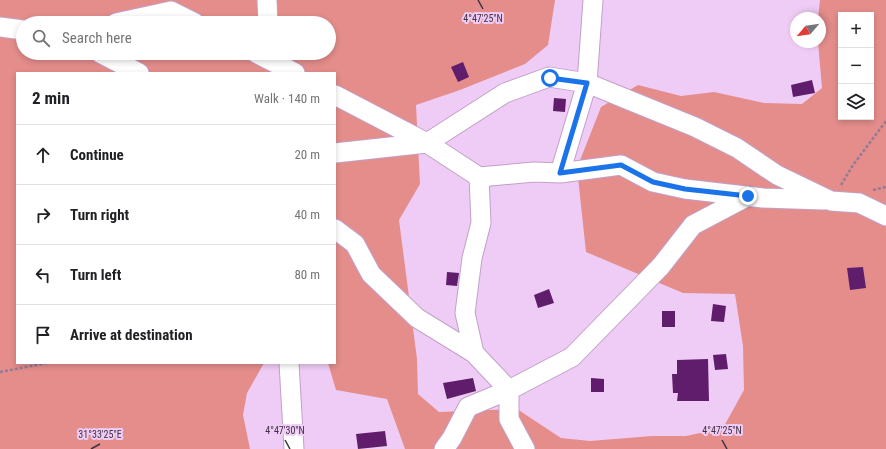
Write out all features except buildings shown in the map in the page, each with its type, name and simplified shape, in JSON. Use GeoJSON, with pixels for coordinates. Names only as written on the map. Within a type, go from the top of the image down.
{"type":"FeatureCollection","features":[{"type":"Feature","properties":{"kind":"street"},"geometry":{"type":"LineString","coordinates":[[267,0],[268,16]]}},
{"type":"Feature","properties":{"kind":"street"},"geometry":{"type":"LineString","coordinates":[[560,173],[587,83],[593,0]]}},
{"type":"Feature","properties":{"kind":"street"},"geometry":{"type":"LineString","coordinates":[[148,16],[171,11],[181,16]]}},
{"type":"Feature","properties":{"kind":"street"},"geometry":{"type":"LineString","coordinates":[[0,27],[16,29]]}},
{"type":"Feature","properties":{"kind":"street"},"geometry":{"type":"LineString","coordinates":[[114,60],[138,72]]}},
{"type":"Feature","properties":{"kind":"street"},"geometry":{"type":"LineString","coordinates":[[267,60],[293,72]]}},
{"type":"Feature","properties":{"kind":"street"},"geometry":{"type":"LineString","coordinates":[[336,153],[426,143],[505,93],[550,78],[587,83],[695,127],[737,148],[777,175],[831,200]]}},
{"type":"Feature","properties":{"kind":"street"},"geometry":{"type":"LineString","coordinates":[[336,96],[426,143],[479,177],[534,172],[560,173],[621,165],[653,182],[685,189],[748,196],[831,200],[859,203],[886,216]]}},
{"type":"Feature","properties":{"kind":"street"},"geometry":{"type":"LineString","coordinates":[[474,353],[465,313],[472,258],[481,222],[479,177]]}},
{"type":"Feature","properties":{"kind":"street"},"geometry":{"type":"LineString","coordinates":[[444,449],[452,438],[468,407],[509,390],[572,357],[661,266],[693,225],[748,196]]}},
{"type":"Feature","properties":{"kind":"street"},"geometry":{"type":"LineString","coordinates":[[336,230],[355,244],[371,274],[417,318],[474,353],[509,390],[509,419],[525,449]]}},
{"type":"Feature","properties":{"kind":"street"},"geometry":{"type":"LineString","coordinates":[[290,364],[294,449]]}},
{"type":"Feature","properties":{"kind":"path"},"geometry":{"type":"LineString","coordinates":[[831,200],[853,165],[886,121]]}},
{"type":"Feature","properties":{"kind":"path"},"geometry":{"type":"LineString","coordinates":[[0,372],[42,364]]}},
{"type":"Feature","properties":{"kind":"shaded area"},"geometry":{"type":"Polygon","coordinates":[[[0,0],[555,0],[548,45],[525,64],[460,90],[416,105],[420,184],[399,220],[417,359],[418,394],[439,412],[517,409],[561,438],[590,441],[652,436],[686,436],[723,428],[744,390],[743,346],[735,294],[683,293],[586,252],[577,168],[601,107],[638,85],[681,96],[714,92],[764,103],[802,104],[822,88],[819,48],[826,48],[826,12],[819,12],[820,0],[886,0],[886,449],[405,449],[387,399],[336,390],[328,364],[336,364],[336,72],[16,72],[16,364],[263,364],[247,393],[243,415],[250,449],[0,449],[0,0]]]}},
{"type":"Feature","properties":{"kind":"route"},"geometry":{"type":"LineString","coordinates":[[550,78],[587,83],[560,173],[621,165],[653,182],[685,189],[748,196]]}}]}
